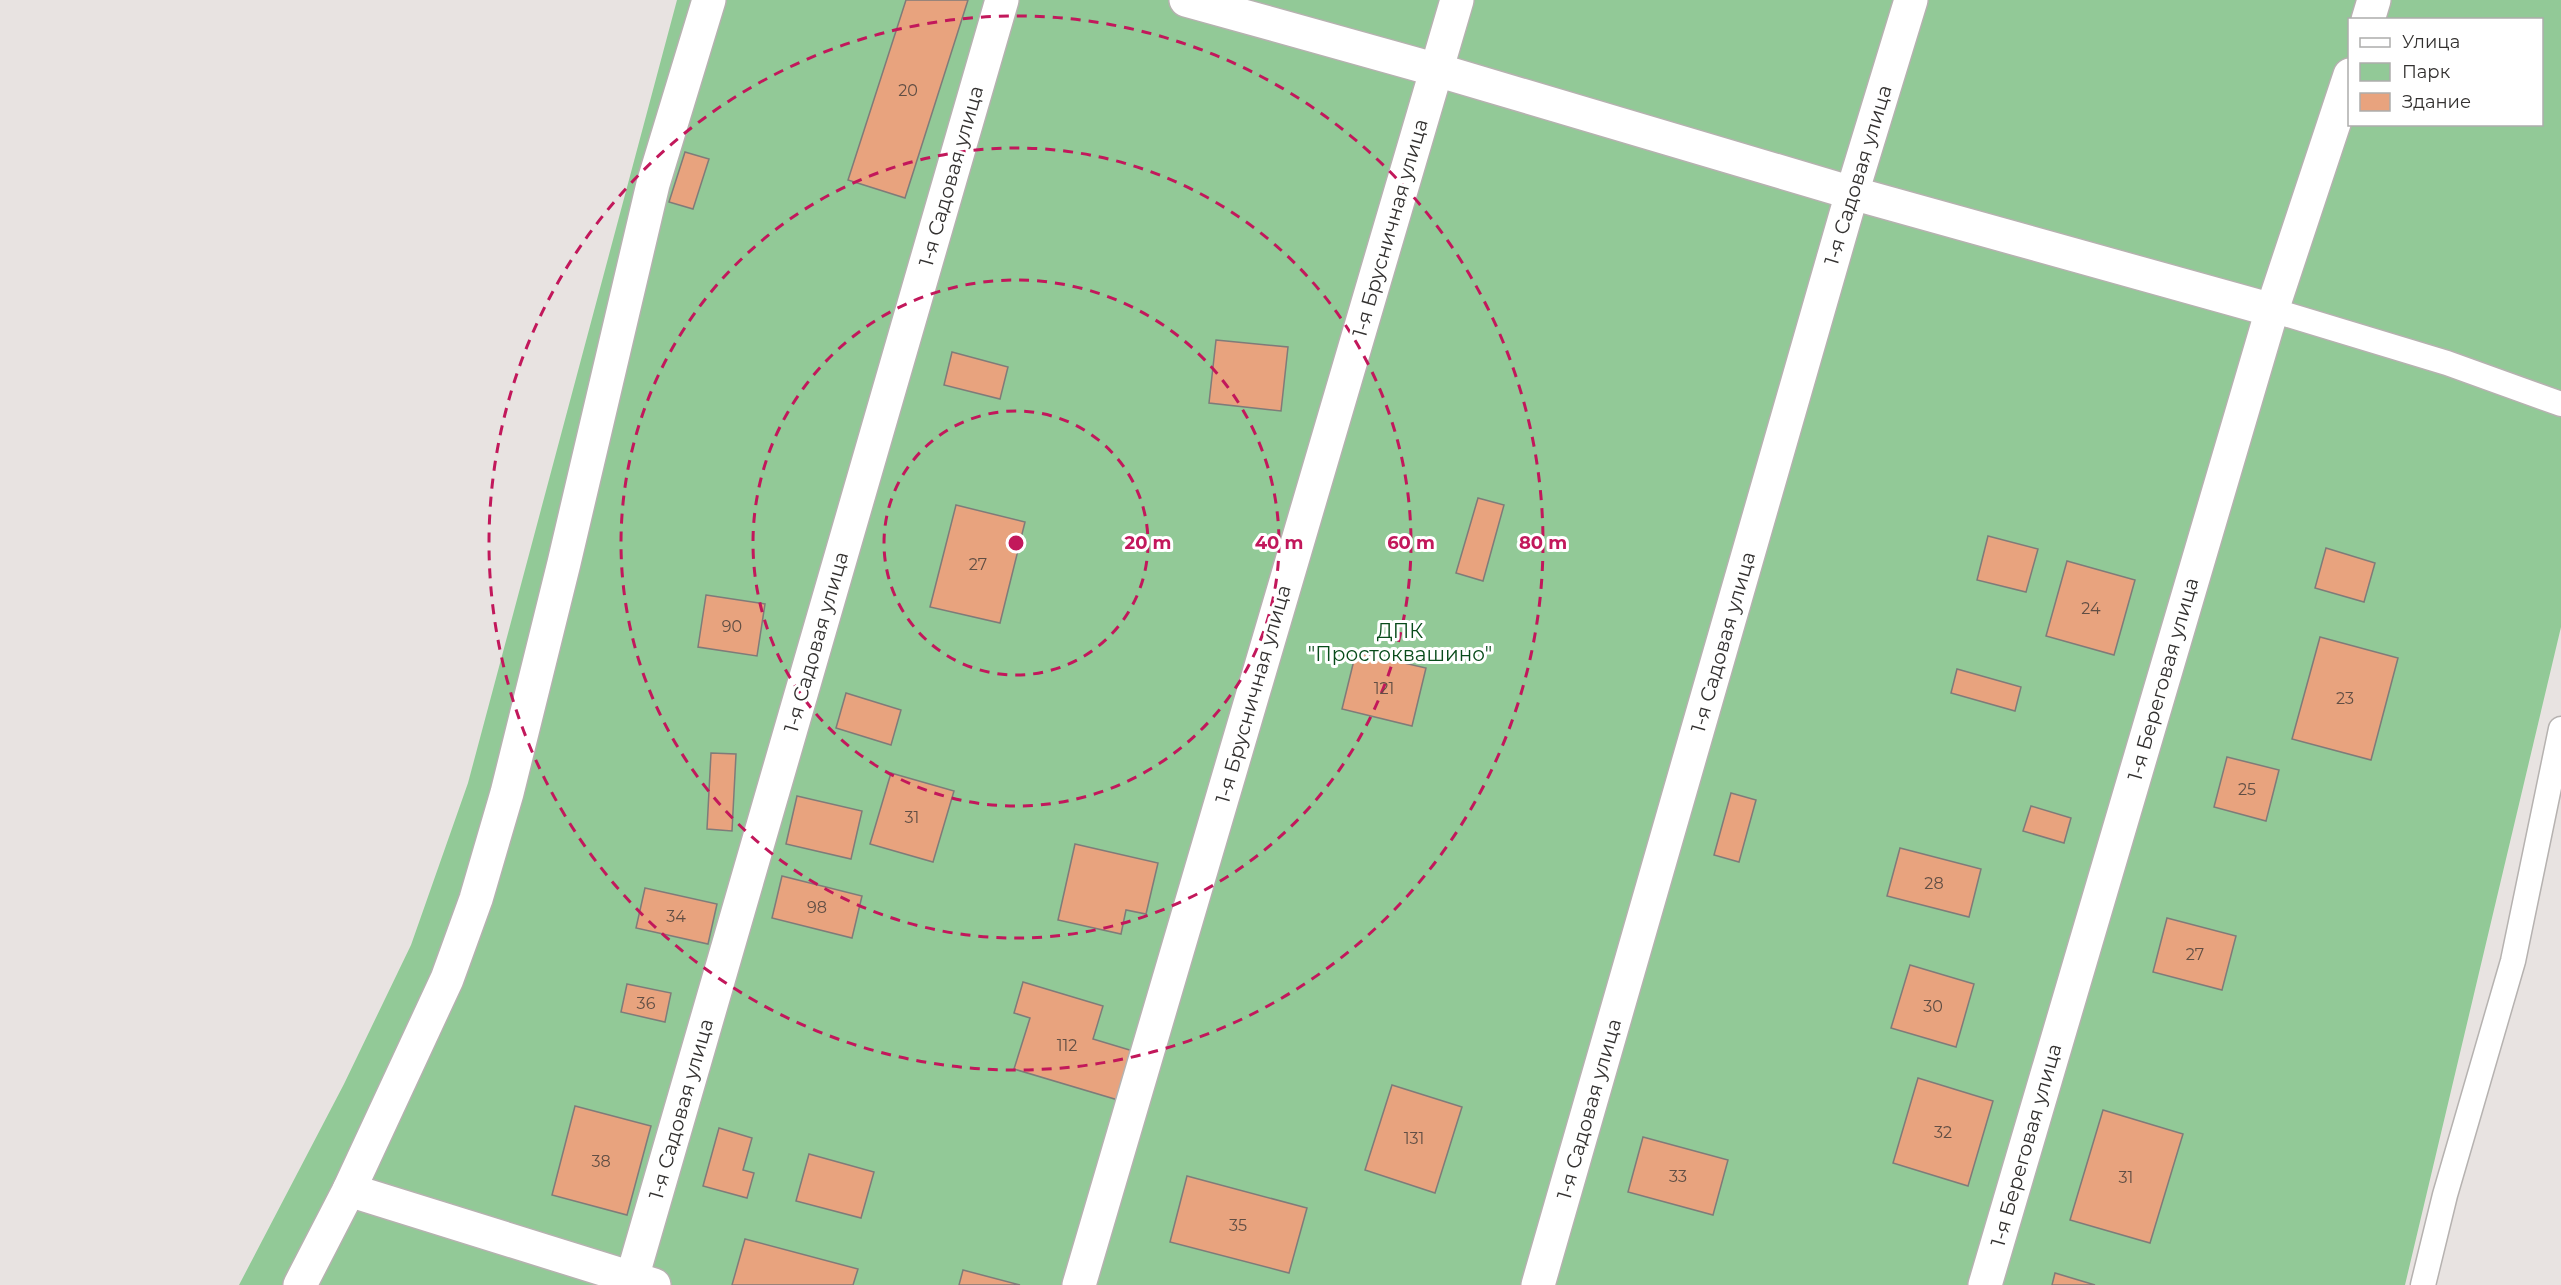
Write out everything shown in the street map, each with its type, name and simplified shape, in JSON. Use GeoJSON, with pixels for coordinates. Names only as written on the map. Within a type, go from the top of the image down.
{"type":"FeatureCollection","features":[{"type":"Feature","properties":{"kind":"street"},"geometry":{"type":"LineString","coordinates":[[300,1285],[348,1190],[447,980],[476,899],[507,793],[561,575],[653,184],[709,0]]}},
{"type":"Feature","properties":{"kind":"street","name":"1-я Садовая улица"},"geometry":{"type":"LineString","coordinates":[[639,1283],[1002,0]]}},
{"type":"Feature","properties":{"kind":"street"},"geometry":{"type":"LineString","coordinates":[[1186,0],[1437,70],[1852,193],[2272,310]]}},
{"type":"Feature","properties":{"kind":"street","name":"1-я Брусничная улица"},"geometry":{"type":"LineString","coordinates":[[1079,1285],[1457,0]]}},
{"type":"Feature","properties":{"kind":"street","name":"1-я Садовая улица"},"geometry":{"type":"LineString","coordinates":[[1538,1285],[1852,193],[1911,0]]}},
{"type":"Feature","properties":{"kind":"street"},"geometry":{"type":"LineString","coordinates":[[2369,18],[2374,0]]}},
{"type":"Feature","properties":{"kind":"street","name":"1-я Береговая улица"},"geometry":{"type":"LineString","coordinates":[[1985,1285],[2272,310],[2348,78]]}},
{"type":"Feature","properties":{"kind":"street"},"geometry":{"type":"LineString","coordinates":[[348,1190],[639,1283]]}},
{"type":"Feature","properties":{"kind":"lane"},"geometry":{"type":"LineString","coordinates":[[2272,310],[2447,363],[2561,404]]}},
{"type":"Feature","properties":{"kind":"lane"},"geometry":{"type":"LineString","coordinates":[[2423,1285],[2445,1195],[2513,961],[2561,729]]}},
{"type":"Feature","properties":{"kind":"green space","name":"ДПК \"Простоквашино\""},"geometry":{"type":"Polygon","coordinates":[[[677,0],[2561,0],[2561,627],[2405,1285],[239,1285],[344,1084],[411,945],[468,783],[677,0]]]}},
{"type":"Feature","properties":{"kind":"building"},"geometry":{"type":"Polygon","coordinates":[[[906,0],[968,0],[905,198],[848,180],[906,0]]]}},
{"type":"Feature","properties":{"kind":"building"},"geometry":{"type":"Polygon","coordinates":[[[685,152],[709,159],[693,209],[669,202],[685,152]]]}},
{"type":"Feature","properties":{"kind":"building"},"geometry":{"type":"Polygon","coordinates":[[[1216,340],[1288,347],[1281,411],[1209,403],[1216,340]]]}},
{"type":"Feature","properties":{"kind":"building"},"geometry":{"type":"Polygon","coordinates":[[[952,352],[1008,367],[1000,399],[944,385],[952,352]]]}},
{"type":"Feature","properties":{"kind":"building"},"geometry":{"type":"Polygon","coordinates":[[[1478,498],[1504,505],[1483,581],[1456,573],[1478,498]]]}},
{"type":"Feature","properties":{"kind":"building"},"geometry":{"type":"Polygon","coordinates":[[[956,505],[1025,522],[1000,623],[930,607],[956,505]]]}},
{"type":"Feature","properties":{"kind":"building"},"geometry":{"type":"Polygon","coordinates":[[[1988,536],[2038,549],[2026,592],[1977,580],[1988,536]]]}},
{"type":"Feature","properties":{"kind":"building"},"geometry":{"type":"Polygon","coordinates":[[[2326,548],[2375,563],[2364,602],[2315,588],[2326,548]]]}},
{"type":"Feature","properties":{"kind":"building"},"geometry":{"type":"Polygon","coordinates":[[[2067,561],[2135,580],[2114,655],[2046,636],[2067,561]]]}},
{"type":"Feature","properties":{"kind":"building"},"geometry":{"type":"Polygon","coordinates":[[[706,595],[765,604],[757,656],[698,647],[706,595]]]}},
{"type":"Feature","properties":{"kind":"building"},"geometry":{"type":"Polygon","coordinates":[[[2320,637],[2398,658],[2371,760],[2292,739],[2320,637]]]}},
{"type":"Feature","properties":{"kind":"building"},"geometry":{"type":"Polygon","coordinates":[[[1356,652],[1426,668],[1412,726],[1342,709],[1356,652]]]}},
{"type":"Feature","properties":{"kind":"building"},"geometry":{"type":"Polygon","coordinates":[[[1957,669],[2021,687],[2015,711],[1951,693],[1957,669]]]}},
{"type":"Feature","properties":{"kind":"building"},"geometry":{"type":"Polygon","coordinates":[[[846,693],[901,710],[891,745],[836,728],[846,693]]]}},
{"type":"Feature","properties":{"kind":"building"},"geometry":{"type":"Polygon","coordinates":[[[711,753],[736,754],[732,831],[707,829],[711,753]]]}},
{"type":"Feature","properties":{"kind":"building"},"geometry":{"type":"Polygon","coordinates":[[[2227,757],[2279,770],[2266,821],[2214,807],[2227,757]]]}},
{"type":"Feature","properties":{"kind":"building"},"geometry":{"type":"Polygon","coordinates":[[[891,773],[954,791],[933,862],[870,844],[891,773]]]}},
{"type":"Feature","properties":{"kind":"building"},"geometry":{"type":"Polygon","coordinates":[[[1731,793],[1756,800],[1739,862],[1714,855],[1731,793]]]}},
{"type":"Feature","properties":{"kind":"building"},"geometry":{"type":"Polygon","coordinates":[[[797,796],[862,811],[851,859],[786,844],[797,796]]]}},
{"type":"Feature","properties":{"kind":"building"},"geometry":{"type":"Polygon","coordinates":[[[2031,806],[2071,818],[2064,843],[2023,831],[2031,806]]]}},
{"type":"Feature","properties":{"kind":"building"},"geometry":{"type":"Polygon","coordinates":[[[1075,844],[1158,863],[1146,914],[1126,910],[1121,934],[1058,920],[1075,844]]]}},
{"type":"Feature","properties":{"kind":"building"},"geometry":{"type":"Polygon","coordinates":[[[1900,848],[1981,869],[1969,917],[1887,896],[1900,848]]]}},
{"type":"Feature","properties":{"kind":"building"},"geometry":{"type":"Polygon","coordinates":[[[782,876],[862,896],[852,938],[772,918],[782,876]]]}},
{"type":"Feature","properties":{"kind":"building"},"geometry":{"type":"Polygon","coordinates":[[[645,888],[717,904],[708,944],[636,928],[645,888]]]}},
{"type":"Feature","properties":{"kind":"building"},"geometry":{"type":"Polygon","coordinates":[[[2167,918],[2236,936],[2222,990],[2153,972],[2167,918]]]}},
{"type":"Feature","properties":{"kind":"building"},"geometry":{"type":"Polygon","coordinates":[[[1910,965],[1974,984],[1956,1047],[1891,1028],[1910,965]]]}},
{"type":"Feature","properties":{"kind":"building"},"geometry":{"type":"Polygon","coordinates":[[[1023,982],[1103,1006],[1093,1039],[1133,1051],[1118,1100],[1014,1069],[1030,1018],[1014,1013],[1023,982]]]}},
{"type":"Feature","properties":{"kind":"building"},"geometry":{"type":"Polygon","coordinates":[[[627,984],[671,993],[665,1022],[621,1012],[627,984]]]}},
{"type":"Feature","properties":{"kind":"building"},"geometry":{"type":"Polygon","coordinates":[[[1918,1078],[1993,1101],[1968,1186],[1893,1163],[1918,1078]]]}},
{"type":"Feature","properties":{"kind":"building"},"geometry":{"type":"Polygon","coordinates":[[[1392,1085],[1462,1107],[1435,1193],[1365,1170],[1392,1085]]]}},
{"type":"Feature","properties":{"kind":"building"},"geometry":{"type":"Polygon","coordinates":[[[575,1106],[651,1126],[627,1215],[552,1195],[575,1106]]]}},
{"type":"Feature","properties":{"kind":"building"},"geometry":{"type":"Polygon","coordinates":[[[2103,1110],[2183,1134],[2150,1243],[2070,1220],[2103,1110]]]}},
{"type":"Feature","properties":{"kind":"building"},"geometry":{"type":"Polygon","coordinates":[[[719,1128],[752,1138],[743,1170],[754,1173],[747,1198],[703,1186],[719,1128]]]}},
{"type":"Feature","properties":{"kind":"building"},"geometry":{"type":"Polygon","coordinates":[[[1643,1137],[1728,1160],[1713,1215],[1628,1192],[1643,1137]]]}},
{"type":"Feature","properties":{"kind":"building"},"geometry":{"type":"Polygon","coordinates":[[[809,1154],[874,1172],[861,1218],[796,1201],[809,1154]]]}},
{"type":"Feature","properties":{"kind":"building"},"geometry":{"type":"Polygon","coordinates":[[[1187,1176],[1307,1208],[1289,1273],[1170,1242],[1187,1176]]]}},
{"type":"Feature","properties":{"kind":"building"},"geometry":{"type":"Polygon","coordinates":[[[745,1239],[858,1269],[853,1285],[732,1285],[745,1239]]]}},
{"type":"Feature","properties":{"kind":"building"},"geometry":{"type":"Polygon","coordinates":[[[963,1270],[1020,1285],[959,1285],[963,1270]]]}},
{"type":"Feature","properties":{"kind":"building"},"geometry":{"type":"Polygon","coordinates":[[[2055,1273],[2095,1285],[2052,1285],[2055,1273]]]}}]}
